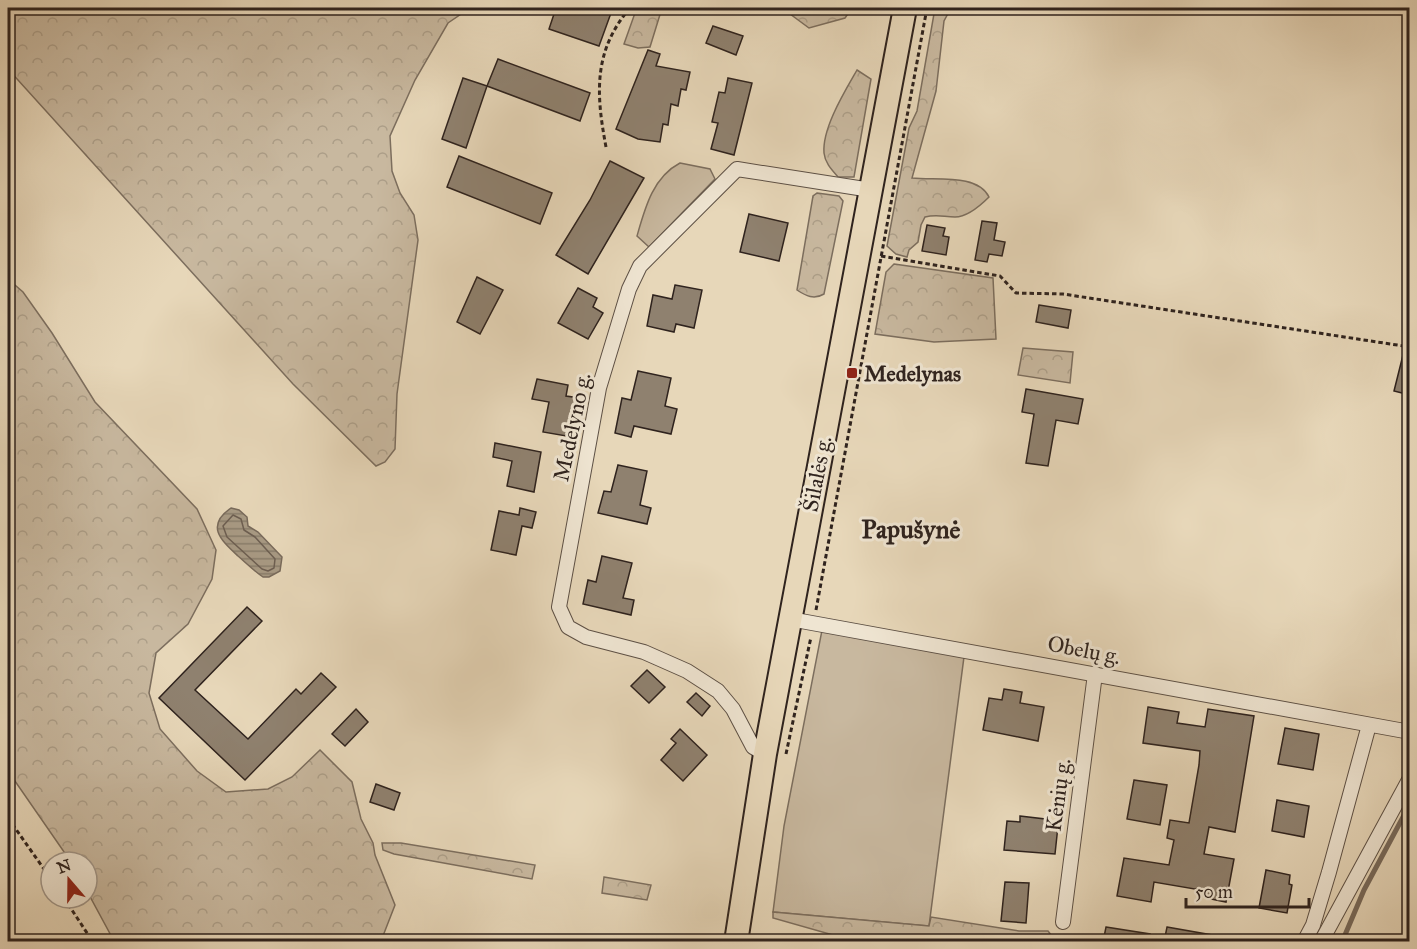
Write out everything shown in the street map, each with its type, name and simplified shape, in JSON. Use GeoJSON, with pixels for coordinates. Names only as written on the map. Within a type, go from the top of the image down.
{"type":"FeatureCollection","features":[{"type":"Feature","properties":{"kind":"main road","name":"Šilalės g."},"geometry":{"type":"LineString","coordinates":[[736,942],[775,759],[790,619],[870,254],[870,190],[905,8]]}},
{"type":"Feature","properties":{"kind":"street","name":"Medelyno g."},"geometry":{"type":"LineString","coordinates":[[775,759],[753,747],[733,709],[718,691],[687,671],[644,652],[586,637],[568,627],[559,607],[596,400],[629,289],[640,266],[737,169],[870,190]]}},
{"type":"Feature","properties":{"kind":"street","name":"Obelų g."},"geometry":{"type":"LineString","coordinates":[[790,619],[1410,732]]}},
{"type":"Feature","properties":{"kind":"street","name":"Kėnių g."},"geometry":{"type":"LineString","coordinates":[[1063,922],[1095,674]]}},
{"type":"Feature","properties":{"kind":"street"},"geometry":{"type":"LineString","coordinates":[[1304,942],[1313,924],[1329,872],[1369,725]]}},
{"type":"Feature","properties":{"kind":"street"},"geometry":{"type":"LineString","coordinates":[[1321,942],[1410,778]]}},
{"type":"Feature","properties":{"kind":"path"},"geometry":{"type":"LineString","coordinates":[[606,147],[599,115],[599,67],[610,39],[630,8]]}},
{"type":"Feature","properties":{"kind":"path"},"geometry":{"type":"LineString","coordinates":[[775,759],[814,623],[870,254],[927,8]]}},
{"type":"Feature","properties":{"kind":"path"},"geometry":{"type":"LineString","coordinates":[[870,254],[1000,276],[1016,293],[1063,294],[1410,347]]}},
{"type":"Feature","properties":{"kind":"path"},"geometry":{"type":"LineString","coordinates":[[8,818],[39,862]]}},
{"type":"Feature","properties":{"kind":"path"},"geometry":{"type":"LineString","coordinates":[[72,910],[93,942]]}},
{"type":"Feature","properties":{"kind":"green space"},"geometry":{"type":"Polygon","coordinates":[[[8,8],[470,8],[448,23],[415,80],[390,136],[392,171],[400,193],[414,215],[418,240],[397,394],[395,449],[385,462],[376,466],[293,384],[8,69],[8,8]]]}},
{"type":"Feature","properties":{"kind":"green space"},"geometry":{"type":"Polygon","coordinates":[[[634,8],[662,8],[650,47],[638,48],[624,44],[635,13],[634,8]]]}},
{"type":"Feature","properties":{"kind":"green space"},"geometry":{"type":"Polygon","coordinates":[[[782,8],[852,8],[845,18],[809,28],[782,8]]]}},
{"type":"Feature","properties":{"kind":"green space"},"geometry":{"type":"Polygon","coordinates":[[[935,8],[951,8],[944,21],[936,91],[912,178],[965,181],[983,189],[989,197],[964,215],[925,217],[918,242],[909,250],[907,257],[896,254],[887,246],[909,128],[917,111],[935,8]]]}},
{"type":"Feature","properties":{"kind":"green space"},"geometry":{"type":"Polygon","coordinates":[[[857,70],[871,79],[854,177],[838,177],[826,160],[824,143],[830,121],[857,70]]]}},
{"type":"Feature","properties":{"kind":"green space"},"geometry":{"type":"Polygon","coordinates":[[[680,163],[710,169],[715,179],[649,247],[637,236],[647,204],[663,176],[680,163]]]}},
{"type":"Feature","properties":{"kind":"green space"},"geometry":{"type":"Polygon","coordinates":[[[817,193],[839,196],[843,201],[824,294],[813,297],[797,290],[813,196],[817,193]]]}},
{"type":"Feature","properties":{"kind":"green space"},"geometry":{"type":"Polygon","coordinates":[[[894,264],[993,278],[996,339],[934,342],[875,334],[886,272],[894,264]]]}},
{"type":"Feature","properties":{"kind":"green space"},"geometry":{"type":"Polygon","coordinates":[[[8,279],[23,292],[52,333],[95,402],[197,509],[216,550],[212,579],[188,624],[156,653],[149,693],[160,729],[197,771],[226,792],[268,789],[292,777],[320,750],[352,782],[361,819],[373,843],[375,855],[395,905],[381,941],[114,941],[97,910],[99,850],[63,850],[8,771],[8,279]]]}},
{"type":"Feature","properties":{"kind":"green space"},"geometry":{"type":"Polygon","coordinates":[[[1023,348],[1073,352],[1070,383],[1018,375],[1023,348]]]}},
{"type":"Feature","properties":{"kind":"green space"},"geometry":{"type":"Polygon","coordinates":[[[823,625],[965,649],[929,926],[773,912],[784,826],[823,625]]]}},
{"type":"Feature","properties":{"kind":"green space"},"geometry":{"type":"Polygon","coordinates":[[[382,843],[401,843],[535,865],[532,879],[394,854],[383,850],[382,843]]]}},
{"type":"Feature","properties":{"kind":"green space"},"geometry":{"type":"Polygon","coordinates":[[[604,877],[651,885],[647,900],[602,893],[604,877]]]}},
{"type":"Feature","properties":{"kind":"green space"},"geometry":{"type":"Polygon","coordinates":[[[773,912],[929,926],[931,917],[1019,931],[1048,931],[1056,941],[854,941],[773,918],[773,912]]]}},
{"type":"Feature","properties":{"kind":"water"},"geometry":{"type":"Polygon","coordinates":[[[231,508],[239,510],[247,517],[248,526],[258,532],[282,557],[280,571],[269,577],[263,577],[221,539],[217,527],[223,515],[231,508]]]}},
{"type":"Feature","properties":{"kind":"building"},"geometry":{"type":"Polygon","coordinates":[[[556,8],[595,8],[611,13],[599,46],[549,29],[556,8]]]}},
{"type":"Feature","properties":{"kind":"building"},"geometry":{"type":"Polygon","coordinates":[[[713,26],[743,36],[736,55],[706,43],[713,26]]]}},
{"type":"Feature","properties":{"kind":"building"},"geometry":{"type":"Polygon","coordinates":[[[648,50],[660,54],[656,66],[690,72],[686,90],[681,89],[678,106],[671,104],[668,125],[663,124],[660,142],[638,139],[616,129],[648,50]]]}},
{"type":"Feature","properties":{"kind":"building"},"geometry":{"type":"Polygon","coordinates":[[[498,59],[590,93],[580,121],[487,86],[498,59]]]}},
{"type":"Feature","properties":{"kind":"building"},"geometry":{"type":"Polygon","coordinates":[[[463,78],[487,86],[466,148],[442,139],[463,78]]]}},
{"type":"Feature","properties":{"kind":"building"},"geometry":{"type":"Polygon","coordinates":[[[728,78],[752,83],[734,155],[711,149],[718,123],[712,122],[719,92],[725,93],[728,78]]]}},
{"type":"Feature","properties":{"kind":"building"},"geometry":{"type":"Polygon","coordinates":[[[459,156],[552,193],[540,224],[447,187],[459,156]]]}},
{"type":"Feature","properties":{"kind":"building"},"geometry":{"type":"Polygon","coordinates":[[[610,161],[644,178],[588,274],[556,255],[590,200],[610,161]]]}},
{"type":"Feature","properties":{"kind":"building"},"geometry":{"type":"Polygon","coordinates":[[[749,214],[788,223],[779,261],[740,252],[749,214]]]}},
{"type":"Feature","properties":{"kind":"building"},"geometry":{"type":"Polygon","coordinates":[[[982,221],[997,223],[994,240],[1005,242],[1002,256],[989,254],[987,262],[975,260],[982,221]]]}},
{"type":"Feature","properties":{"kind":"building"},"geometry":{"type":"Polygon","coordinates":[[[927,225],[945,228],[943,236],[949,237],[946,255],[922,251],[927,225]]]}},
{"type":"Feature","properties":{"kind":"building"},"geometry":{"type":"Polygon","coordinates":[[[477,277],[503,290],[480,334],[457,322],[477,277]]]}},
{"type":"Feature","properties":{"kind":"building"},"geometry":{"type":"Polygon","coordinates":[[[675,285],[702,290],[694,328],[676,324],[674,332],[647,326],[653,295],[672,299],[675,285]]]}},
{"type":"Feature","properties":{"kind":"building"},"geometry":{"type":"Polygon","coordinates":[[[578,288],[597,298],[593,307],[603,313],[588,339],[558,323],[578,288]]]}},
{"type":"Feature","properties":{"kind":"building"},"geometry":{"type":"Polygon","coordinates":[[[1039,305],[1071,310],[1068,328],[1036,322],[1039,305]]]}},
{"type":"Feature","properties":{"kind":"building"},"geometry":{"type":"Polygon","coordinates":[[[1405,347],[1410,348],[1410,395],[1394,391],[1405,347]]]}},
{"type":"Feature","properties":{"kind":"building"},"geometry":{"type":"Polygon","coordinates":[[[638,371],[671,378],[665,406],[677,409],[671,434],[634,426],[631,437],[615,433],[622,398],[631,400],[638,371]]]}},
{"type":"Feature","properties":{"kind":"building"},"geometry":{"type":"Polygon","coordinates":[[[537,379],[568,385],[566,396],[580,398],[572,437],[543,432],[549,402],[532,399],[537,379]]]}},
{"type":"Feature","properties":{"kind":"building"},"geometry":{"type":"Polygon","coordinates":[[[1026,389],[1083,399],[1078,424],[1056,420],[1048,466],[1026,463],[1034,414],[1022,412],[1026,389]]]}},
{"type":"Feature","properties":{"kind":"building"},"geometry":{"type":"Polygon","coordinates":[[[495,443],[541,452],[534,492],[507,486],[512,461],[493,457],[495,443]]]}},
{"type":"Feature","properties":{"kind":"building"},"geometry":{"type":"Polygon","coordinates":[[[618,465],[647,471],[640,505],[651,508],[647,524],[598,513],[604,491],[611,492],[618,465]]]}},
{"type":"Feature","properties":{"kind":"building"},"geometry":{"type":"Polygon","coordinates":[[[520,508],[536,512],[532,528],[522,526],[516,555],[491,550],[499,511],[519,515],[520,508]]]}},
{"type":"Feature","properties":{"kind":"building"},"geometry":{"type":"Polygon","coordinates":[[[602,556],[632,563],[623,598],[634,600],[631,615],[583,604],[588,580],[596,582],[602,556]]]}},
{"type":"Feature","properties":{"kind":"building"},"geometry":{"type":"Polygon","coordinates":[[[247,607],[262,621],[195,690],[248,739],[296,689],[301,694],[321,673],[336,687],[245,780],[159,698],[247,607]]]}},
{"type":"Feature","properties":{"kind":"building"},"geometry":{"type":"Polygon","coordinates":[[[647,670],[665,687],[649,703],[631,686],[647,670]]]}},
{"type":"Feature","properties":{"kind":"building"},"geometry":{"type":"Polygon","coordinates":[[[1004,689],[1022,692],[1020,703],[1044,707],[1038,741],[983,730],[989,698],[1002,700],[1004,689]]]}},
{"type":"Feature","properties":{"kind":"building"},"geometry":{"type":"Polygon","coordinates":[[[696,693],[710,706],[702,716],[687,702],[696,693]]]}},
{"type":"Feature","properties":{"kind":"building"},"geometry":{"type":"Polygon","coordinates":[[[1148,707],[1179,712],[1177,723],[1205,727],[1208,709],[1254,716],[1235,832],[1209,827],[1204,854],[1234,859],[1226,902],[1206,898],[1207,891],[1154,882],[1151,902],[1117,896],[1124,858],[1169,865],[1174,840],[1167,838],[1170,820],[1189,823],[1199,765],[1200,751],[1143,743],[1148,707]]]}},
{"type":"Feature","properties":{"kind":"building"},"geometry":{"type":"Polygon","coordinates":[[[356,709],[368,722],[345,746],[332,734],[356,709]]]}},
{"type":"Feature","properties":{"kind":"building"},"geometry":{"type":"Polygon","coordinates":[[[1285,728],[1319,734],[1313,770],[1278,764],[1285,728]]]}},
{"type":"Feature","properties":{"kind":"building"},"geometry":{"type":"Polygon","coordinates":[[[680,729],[707,755],[683,781],[661,760],[676,743],[671,739],[680,729]]]}},
{"type":"Feature","properties":{"kind":"building"},"geometry":{"type":"Polygon","coordinates":[[[1134,780],[1167,785],[1160,825],[1127,819],[1134,780]]]}},
{"type":"Feature","properties":{"kind":"building"},"geometry":{"type":"Polygon","coordinates":[[[376,784],[400,793],[394,810],[370,802],[376,784]]]}},
{"type":"Feature","properties":{"kind":"building"},"geometry":{"type":"Polygon","coordinates":[[[1277,800],[1309,806],[1304,837],[1272,831],[1277,800]]]}},
{"type":"Feature","properties":{"kind":"building"},"geometry":{"type":"Polygon","coordinates":[[[1020,816],[1045,819],[1044,825],[1058,826],[1055,854],[1004,850],[1007,821],[1020,822],[1020,816]]]}},
{"type":"Feature","properties":{"kind":"building"},"geometry":{"type":"Polygon","coordinates":[[[1266,870],[1290,875],[1289,884],[1292,885],[1287,913],[1259,908],[1266,870]]]}},
{"type":"Feature","properties":{"kind":"building"},"geometry":{"type":"Polygon","coordinates":[[[1005,882],[1029,883],[1026,923],[1001,921],[1005,882]]]}},
{"type":"Feature","properties":{"kind":"building"},"geometry":{"type":"Polygon","coordinates":[[[1106,927],[1150,934],[1149,942],[1103,942],[1106,927]]]}},
{"type":"Feature","properties":{"kind":"building"},"geometry":{"type":"Polygon","coordinates":[[[1167,927],[1212,935],[1212,942],[1164,942],[1167,927]]]}},
{"type":"Feature","properties":{"kind":"waterway"},"geometry":{"type":"LineString","coordinates":[[1342,942],[1364,890],[1410,804]]}},
{"type":"Feature","properties":{"kind":"place","name":"Medelynas"},"geometry":{"type":"Point","coordinates":[852,373]}},
{"type":"Feature","properties":{"kind":"district","name":"Papušynė"},"geometry":{"type":"Point","coordinates":[911,529]}}]}
